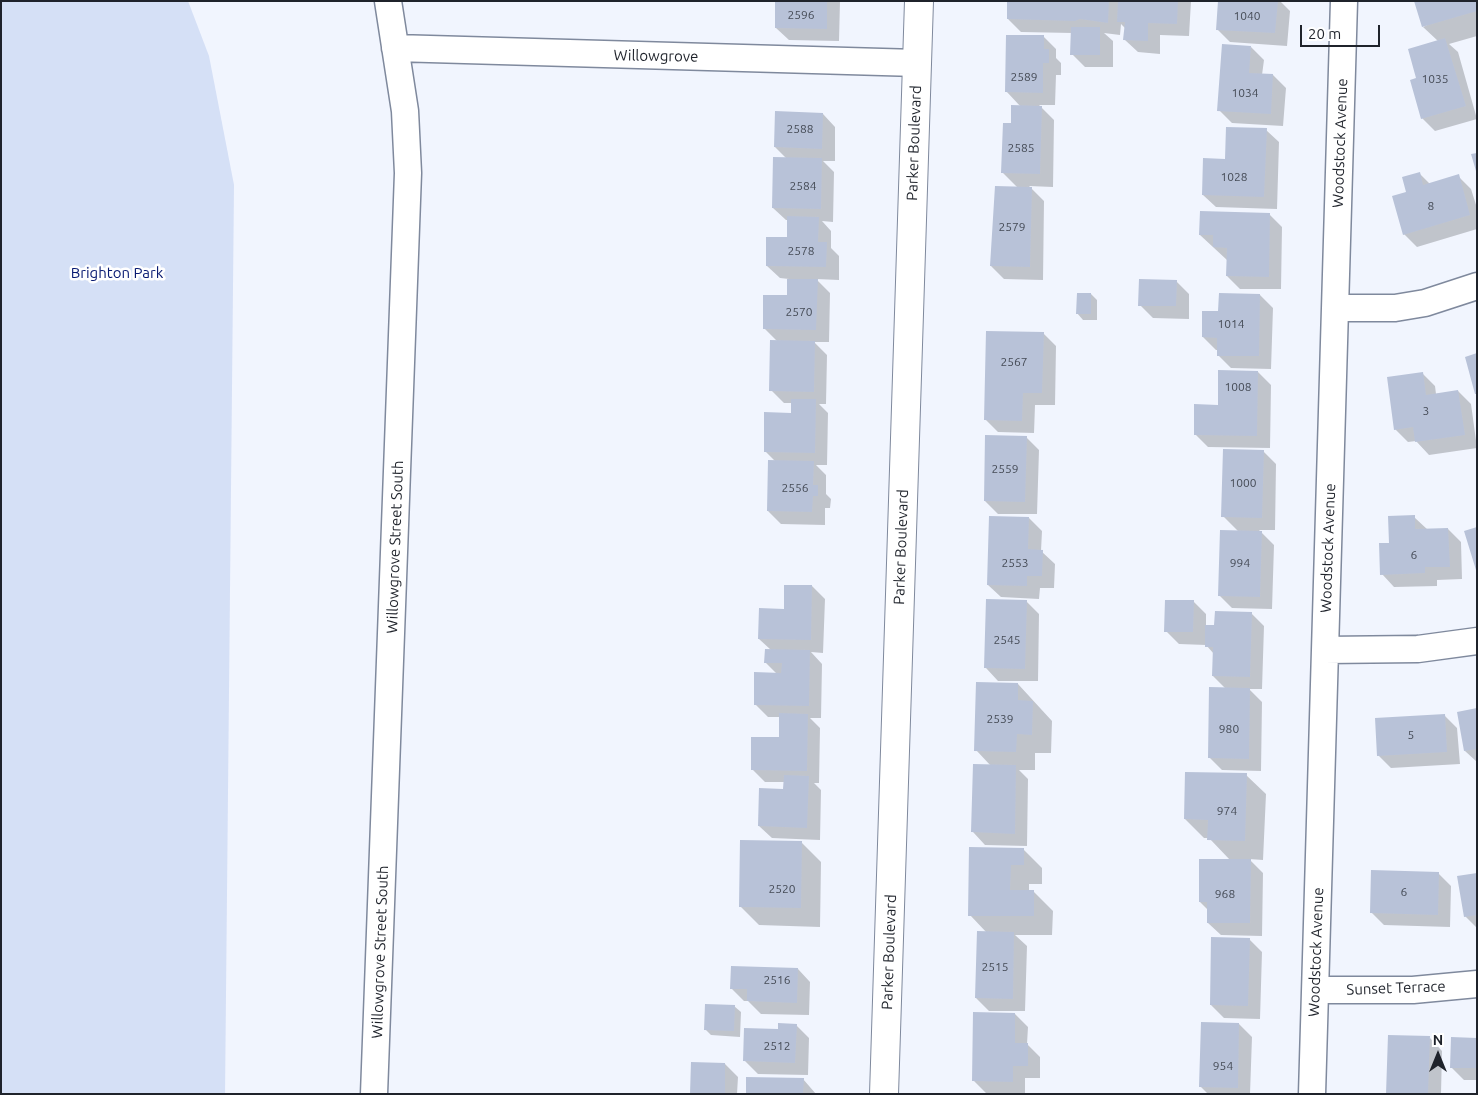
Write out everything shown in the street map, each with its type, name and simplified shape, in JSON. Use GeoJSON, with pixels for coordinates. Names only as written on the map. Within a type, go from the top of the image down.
{"type":"FeatureCollection","features":[{"type":"Feature","properties":{"kind":"street","name":"Willowgrove Street South"},"geometry":{"type":"LineString","coordinates":[[374,1094],[408,174],[405,110],[388,1]]}},
{"type":"Feature","properties":{"kind":"street","name":"Parker Boulevard"},"geometry":{"type":"LineString","coordinates":[[884,1094],[919,1]]}},
{"type":"Feature","properties":{"kind":"street","name":"Woodstock Avenue"},"geometry":{"type":"LineString","coordinates":[[1312,1094],[1344,1]]}},
{"type":"Feature","properties":{"kind":"street","name":"Willowgrove"},"geometry":{"type":"LineString","coordinates":[[395,48],[917,63]]}},
{"type":"Feature","properties":{"kind":"street"},"geometry":{"type":"LineString","coordinates":[[1335,308],[1395,308],[1425,303],[1477,286]]}},
{"type":"Feature","properties":{"kind":"street"},"geometry":{"type":"LineString","coordinates":[[1325,650],[1418,649],[1477,641]]}},
{"type":"Feature","properties":{"kind":"street","name":"Sunset Terrace"},"geometry":{"type":"LineString","coordinates":[[1316,990],[1412,990],[1477,984]]}},
{"type":"Feature","properties":{"kind":"green space","name":"Brighton Park"},"geometry":{"type":"Polygon","coordinates":[[[1,1],[188,1],[209,56],[234,185],[225,1094],[1,1094],[1,1]]]}},
{"type":"Feature","properties":{"kind":"building"},"geometry":{"type":"Polygon","coordinates":[[[775,1],[827,1],[827,29],[775,28],[775,1]]]}},
{"type":"Feature","properties":{"kind":"building"},"geometry":{"type":"Polygon","coordinates":[[[1007,1],[1109,1],[1108,23],[1080,19],[1075,21],[1007,19],[1007,1]]]}},
{"type":"Feature","properties":{"kind":"building"},"geometry":{"type":"Polygon","coordinates":[[[1118,1],[1178,1],[1177,24],[1148,23],[1148,41],[1123,40],[1125,22],[1117,22],[1118,1]]]}},
{"type":"Feature","properties":{"kind":"building"},"geometry":{"type":"Polygon","coordinates":[[[1218,1],[1278,1],[1275,33],[1216,30],[1218,1]]]}},
{"type":"Feature","properties":{"kind":"building"},"geometry":{"type":"Polygon","coordinates":[[[1414,1],[1477,1],[1477,11],[1422,27],[1414,1]]]}},
{"type":"Feature","properties":{"kind":"building"},"geometry":{"type":"Polygon","coordinates":[[[1071,27],[1100,27],[1100,55],[1070,55],[1071,27]]]}},
{"type":"Feature","properties":{"kind":"building"},"geometry":{"type":"Polygon","coordinates":[[[1006,35],[1044,35],[1044,49],[1049,49],[1049,63],[1043,63],[1043,93],[1005,92],[1006,35]]]}},
{"type":"Feature","properties":{"kind":"building"},"geometry":{"type":"Polygon","coordinates":[[[1445,38],[1466,106],[1421,119],[1410,80],[1416,78],[1408,49],[1445,38]]]}},
{"type":"Feature","properties":{"kind":"building"},"geometry":{"type":"Polygon","coordinates":[[[1222,44],[1251,46],[1249,73],[1273,74],[1271,114],[1217,111],[1222,44]]]}},
{"type":"Feature","properties":{"kind":"building"},"geometry":{"type":"Polygon","coordinates":[[[1011,105],[1042,106],[1040,174],[1001,173],[1003,123],[1011,123],[1011,105]]]}},
{"type":"Feature","properties":{"kind":"building"},"geometry":{"type":"Polygon","coordinates":[[[775,111],[823,113],[822,149],[774,147],[775,111]]]}},
{"type":"Feature","properties":{"kind":"building"},"geometry":{"type":"Polygon","coordinates":[[[1226,127],[1267,128],[1264,197],[1202,195],[1203,158],[1225,159],[1226,127]]]}},
{"type":"Feature","properties":{"kind":"building"},"geometry":{"type":"Polygon","coordinates":[[[1477,153],[1477,171],[1476,171],[1471,154],[1477,153]]]}},
{"type":"Feature","properties":{"kind":"building"},"geometry":{"type":"Polygon","coordinates":[[[773,157],[822,158],[821,209],[772,208],[773,157]]]}},
{"type":"Feature","properties":{"kind":"building"},"geometry":{"type":"Polygon","coordinates":[[[1420,172],[1423,185],[1459,174],[1470,215],[1403,235],[1392,196],[1406,192],[1402,177],[1420,172]]]}},
{"type":"Feature","properties":{"kind":"building"},"geometry":{"type":"Polygon","coordinates":[[[995,186],[1032,187],[1030,267],[990,266],[995,186]]]}},
{"type":"Feature","properties":{"kind":"building"},"geometry":{"type":"Polygon","coordinates":[[[1200,211],[1270,213],[1269,277],[1226,276],[1227,248],[1213,247],[1213,235],[1199,235],[1200,211]]]}},
{"type":"Feature","properties":{"kind":"building"},"geometry":{"type":"Polygon","coordinates":[[[787,216],[819,217],[818,242],[827,242],[826,267],[766,266],[766,237],[787,237],[787,216]]]}},
{"type":"Feature","properties":{"kind":"building"},"geometry":{"type":"Polygon","coordinates":[[[787,279],[818,279],[816,330],[763,329],[763,295],[787,295],[787,279]]]}},
{"type":"Feature","properties":{"kind":"building"},"geometry":{"type":"Polygon","coordinates":[[[1139,279],[1177,280],[1176,306],[1138,306],[1139,279]]]}},
{"type":"Feature","properties":{"kind":"building"},"geometry":{"type":"Polygon","coordinates":[[[1077,293],[1091,293],[1091,314],[1076,314],[1077,293]]]}},
{"type":"Feature","properties":{"kind":"building"},"geometry":{"type":"Polygon","coordinates":[[[1219,293],[1260,294],[1259,356],[1217,356],[1217,338],[1202,337],[1202,311],[1218,311],[1219,293]]]}},
{"type":"Feature","properties":{"kind":"building"},"geometry":{"type":"Polygon","coordinates":[[[986,331],[1044,332],[1042,393],[1023,393],[1022,421],[984,420],[986,331]]]}},
{"type":"Feature","properties":{"kind":"building"},"geometry":{"type":"Polygon","coordinates":[[[770,340],[815,341],[814,392],[769,391],[770,340]]]}},
{"type":"Feature","properties":{"kind":"building"},"geometry":{"type":"Polygon","coordinates":[[[1477,353],[1477,394],[1475,394],[1465,357],[1477,353]]]}},
{"type":"Feature","properties":{"kind":"building"},"geometry":{"type":"Polygon","coordinates":[[[1218,370],[1258,371],[1257,436],[1194,435],[1194,404],[1218,405],[1218,370]]]}},
{"type":"Feature","properties":{"kind":"building"},"geometry":{"type":"Polygon","coordinates":[[[1423,372],[1426,395],[1458,390],[1465,435],[1415,442],[1413,427],[1394,430],[1387,377],[1423,372]]]}},
{"type":"Feature","properties":{"kind":"building"},"geometry":{"type":"Polygon","coordinates":[[[791,399],[816,399],[815,453],[764,452],[764,412],[791,413],[791,399]]]}},
{"type":"Feature","properties":{"kind":"building"},"geometry":{"type":"Polygon","coordinates":[[[985,435],[1027,436],[1025,502],[984,501],[985,435]]]}},
{"type":"Feature","properties":{"kind":"building"},"geometry":{"type":"Polygon","coordinates":[[[1223,449],[1264,450],[1262,518],[1221,517],[1223,449]]]}},
{"type":"Feature","properties":{"kind":"building"},"geometry":{"type":"Polygon","coordinates":[[[768,460],[814,461],[813,485],[818,485],[818,496],[813,496],[812,512],[767,511],[768,460]]]}},
{"type":"Feature","properties":{"kind":"building"},"geometry":{"type":"Polygon","coordinates":[[[1415,515],[1415,529],[1448,528],[1450,567],[1425,567],[1425,573],[1380,575],[1379,543],[1389,543],[1388,516],[1415,515]]]}},
{"type":"Feature","properties":{"kind":"building"},"geometry":{"type":"Polygon","coordinates":[[[989,516],[1029,517],[1028,549],[1043,550],[1042,576],[1027,576],[1027,586],[987,585],[989,516]]]}},
{"type":"Feature","properties":{"kind":"building"},"geometry":{"type":"Polygon","coordinates":[[[1477,527],[1477,569],[1476,570],[1464,531],[1477,527]]]}},
{"type":"Feature","properties":{"kind":"building"},"geometry":{"type":"Polygon","coordinates":[[[1220,530],[1262,531],[1260,597],[1218,596],[1220,530]]]}},
{"type":"Feature","properties":{"kind":"building"},"geometry":{"type":"Polygon","coordinates":[[[784,585],[812,585],[811,640],[758,639],[759,608],[784,609],[784,585]]]}},
{"type":"Feature","properties":{"kind":"building"},"geometry":{"type":"Polygon","coordinates":[[[986,599],[1027,600],[1025,669],[984,668],[986,599]]]}},
{"type":"Feature","properties":{"kind":"building"},"geometry":{"type":"Polygon","coordinates":[[[1165,600],[1194,600],[1193,632],[1164,632],[1165,600]]]}},
{"type":"Feature","properties":{"kind":"building"},"geometry":{"type":"Polygon","coordinates":[[[1215,611],[1252,612],[1250,677],[1212,676],[1213,647],[1205,647],[1205,625],[1214,625],[1215,611]]]}},
{"type":"Feature","properties":{"kind":"building"},"geometry":{"type":"Polygon","coordinates":[[[765,649],[810,650],[809,706],[754,705],[754,672],[781,673],[782,663],[764,663],[765,649]]]}},
{"type":"Feature","properties":{"kind":"building"},"geometry":{"type":"Polygon","coordinates":[[[976,682],[1018,683],[1018,700],[1033,701],[1032,735],[1017,734],[1016,752],[974,751],[976,682]]]}},
{"type":"Feature","properties":{"kind":"building"},"geometry":{"type":"Polygon","coordinates":[[[1209,687],[1250,688],[1249,759],[1208,758],[1209,687]]]}},
{"type":"Feature","properties":{"kind":"building"},"geometry":{"type":"Polygon","coordinates":[[[1477,708],[1477,749],[1464,751],[1457,712],[1477,708]]]}},
{"type":"Feature","properties":{"kind":"building"},"geometry":{"type":"Polygon","coordinates":[[[779,713],[808,714],[807,771],[751,770],[751,737],[779,737],[779,713]]]}},
{"type":"Feature","properties":{"kind":"building"},"geometry":{"type":"Polygon","coordinates":[[[1445,714],[1447,752],[1377,756],[1375,718],[1445,714]]]}},
{"type":"Feature","properties":{"kind":"building"},"geometry":{"type":"Polygon","coordinates":[[[973,764],[1016,765],[1015,834],[971,832],[973,764]]]}},
{"type":"Feature","properties":{"kind":"building"},"geometry":{"type":"Polygon","coordinates":[[[1185,772],[1247,773],[1245,841],[1207,840],[1208,820],[1184,819],[1185,772]]]}},
{"type":"Feature","properties":{"kind":"building"},"geometry":{"type":"Polygon","coordinates":[[[784,775],[809,776],[807,828],[758,826],[759,788],[783,789],[784,775]]]}},
{"type":"Feature","properties":{"kind":"building"},"geometry":{"type":"Polygon","coordinates":[[[740,840],[802,841],[801,908],[739,907],[740,840]]]}},
{"type":"Feature","properties":{"kind":"building"},"geometry":{"type":"Polygon","coordinates":[[[969,847],[1024,848],[1024,865],[1011,865],[1010,890],[1034,890],[1034,916],[968,916],[969,847]]]}},
{"type":"Feature","properties":{"kind":"building"},"geometry":{"type":"Polygon","coordinates":[[[1199,859],[1251,859],[1250,923],[1207,923],[1207,902],[1199,902],[1199,859]]]}},
{"type":"Feature","properties":{"kind":"building"},"geometry":{"type":"Polygon","coordinates":[[[1371,870],[1439,872],[1438,915],[1370,913],[1371,870]]]}},
{"type":"Feature","properties":{"kind":"building"},"geometry":{"type":"Polygon","coordinates":[[[1477,873],[1477,915],[1464,917],[1457,876],[1477,873]]]}},
{"type":"Feature","properties":{"kind":"building"},"geometry":{"type":"Polygon","coordinates":[[[977,931],[1014,932],[1013,999],[975,998],[977,931]]]}},
{"type":"Feature","properties":{"kind":"building"},"geometry":{"type":"Polygon","coordinates":[[[1211,937],[1250,938],[1248,1006],[1210,1005],[1211,937]]]}},
{"type":"Feature","properties":{"kind":"building"},"geometry":{"type":"Polygon","coordinates":[[[731,966],[798,968],[797,1003],[747,1001],[747,989],[730,989],[731,966]]]}},
{"type":"Feature","properties":{"kind":"building"},"geometry":{"type":"Polygon","coordinates":[[[705,1004],[735,1005],[734,1031],[704,1030],[705,1004]]]}},
{"type":"Feature","properties":{"kind":"building"},"geometry":{"type":"Polygon","coordinates":[[[973,1012],[1015,1013],[1015,1043],[1028,1043],[1028,1066],[1013,1066],[1013,1082],[972,1081],[973,1012]]]}},
{"type":"Feature","properties":{"kind":"building"},"geometry":{"type":"Polygon","coordinates":[[[1201,1022],[1239,1023],[1238,1088],[1199,1087],[1201,1022]]]}},
{"type":"Feature","properties":{"kind":"building"},"geometry":{"type":"Polygon","coordinates":[[[778,1023],[797,1024],[795,1063],[743,1061],[744,1028],[778,1029],[778,1023]]]}},
{"type":"Feature","properties":{"kind":"building"},"geometry":{"type":"Polygon","coordinates":[[[1388,1035],[1430,1036],[1428,1094],[1386,1094],[1388,1035]]]}},
{"type":"Feature","properties":{"kind":"building"},"geometry":{"type":"Polygon","coordinates":[[[1451,1037],[1477,1038],[1477,1068],[1450,1068],[1451,1037]]]}},
{"type":"Feature","properties":{"kind":"building"},"geometry":{"type":"Polygon","coordinates":[[[691,1062],[725,1063],[725,1094],[690,1094],[691,1062]]]}},
{"type":"Feature","properties":{"kind":"building"},"geometry":{"type":"Polygon","coordinates":[[[746,1077],[804,1078],[803,1094],[746,1094],[746,1077]]]}}]}
